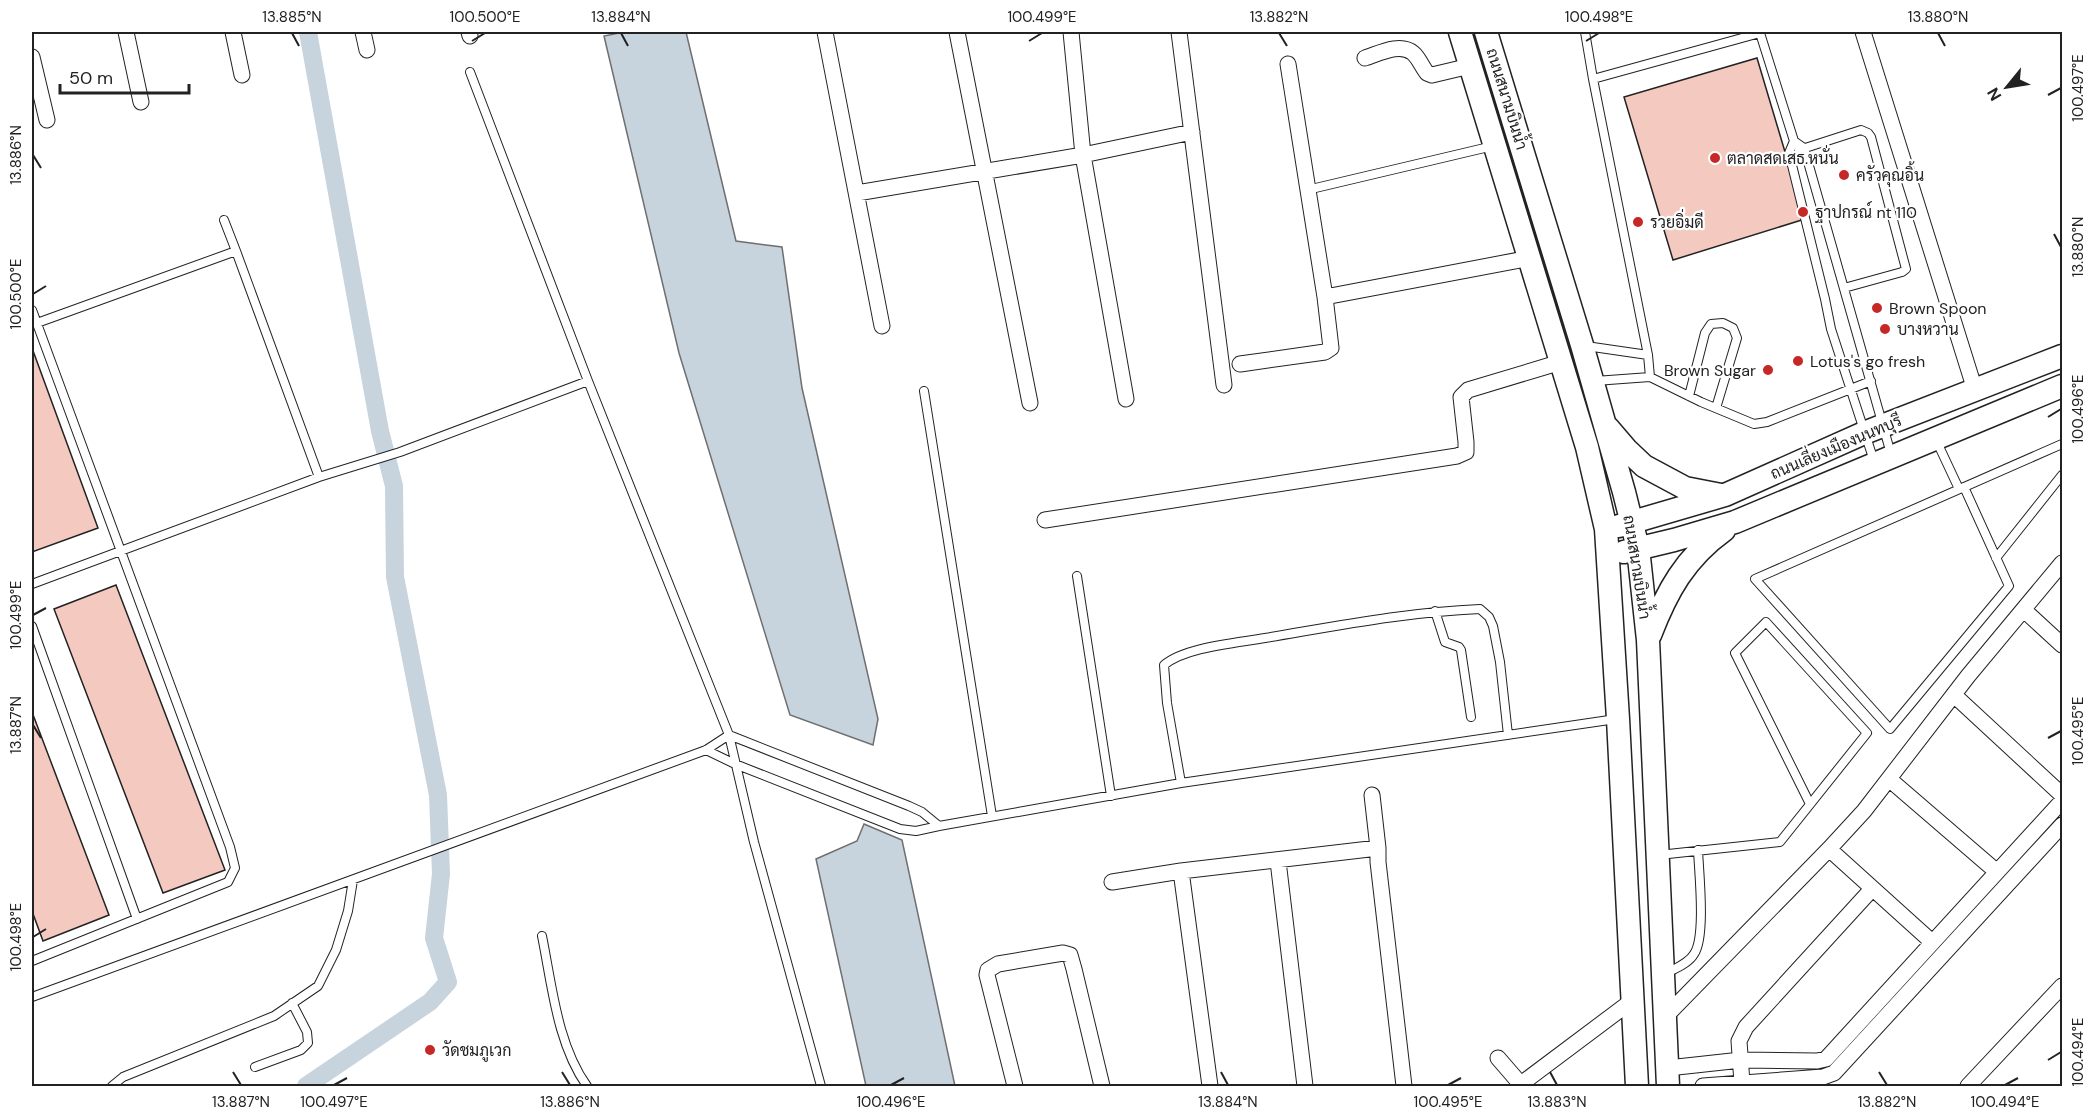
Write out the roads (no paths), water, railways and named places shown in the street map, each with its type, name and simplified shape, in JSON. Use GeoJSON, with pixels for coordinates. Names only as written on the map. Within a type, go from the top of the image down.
{"type":"FeatureCollection","features":[{"type":"Feature","properties":{"kind":"main road","name":"ถนนสนามบินน้ำ"},"geometry":{"type":"LineString","coordinates":[[1460,32],[1587,447],[1606,529],[1636,1079]]}},
{"type":"Feature","properties":{"kind":"main road","name":"ถนนสนามบินน้ำ"},"geometry":{"type":"LineString","coordinates":[[1486,32],[1582,345],[1638,548],[1648,640],[1668,1077]]}},
{"type":"Feature","properties":{"kind":"main road","name":"ถนนเลี่ยงเมืองนนทบุรี"},"geometry":{"type":"LineString","coordinates":[[1606,529],[1725,495],[1874,429],[2062,356]]}},
{"type":"Feature","properties":{"kind":"main road","name":"ถนนเลี่ยงเมืองนนทบุรี"},"geometry":{"type":"LineString","coordinates":[[1608,555],[1736,522],[2062,386]]}},
{"type":"Feature","properties":{"kind":"main road"},"geometry":{"type":"LineString","coordinates":[[1603,423],[1644,466],[1685,488],[1725,495]]}},
{"type":"Feature","properties":{"kind":"main road"},"geometry":{"type":"LineString","coordinates":[[1648,640],[1663,603],[1679,575],[1704,545],[1736,522]]}},
{"type":"Feature","properties":{"kind":"main road"},"geometry":{"type":"LineString","coordinates":[[1636,1079],[1668,1077]]}},
{"type":"Feature","properties":{"kind":"street"},"geometry":{"type":"LineString","coordinates":[[126,32],[141,102]]}},
{"type":"Feature","properties":{"kind":"street"},"geometry":{"type":"LineString","coordinates":[[233,32],[242,75]]}},
{"type":"Feature","properties":{"kind":"street"},"geometry":{"type":"LineString","coordinates":[[363,32],[367,50]]}},
{"type":"Feature","properties":{"kind":"street"},"geometry":{"type":"LineString","coordinates":[[825,32],[882,326]]}},
{"type":"Feature","properties":{"kind":"street"},"geometry":{"type":"LineString","coordinates":[[957,32],[1030,403]]}},
{"type":"Feature","properties":{"kind":"street"},"geometry":{"type":"LineString","coordinates":[[1071,32],[1083,155],[1126,399]]}},
{"type":"Feature","properties":{"kind":"street"},"geometry":{"type":"LineString","coordinates":[[1179,32],[1224,385]]}},
{"type":"Feature","properties":{"kind":"street"},"geometry":{"type":"LineString","coordinates":[[1863,32],[1975,390]]}},
{"type":"Feature","properties":{"kind":"street"},"geometry":{"type":"LineString","coordinates":[[1365,58],[1394,48],[1414,53],[1426,73],[1432,75],[1470,66]]}},
{"type":"Feature","properties":{"kind":"street"},"geometry":{"type":"LineString","coordinates":[[32,57],[47,120]]}},
{"type":"Feature","properties":{"kind":"street"},"geometry":{"type":"LineString","coordinates":[[1240,364],[1325,352],[1330,348],[1325,297],[1288,64]]}},
{"type":"Feature","properties":{"kind":"street"},"geometry":{"type":"LineString","coordinates":[[857,193],[1083,155],[1192,132]]}},
{"type":"Feature","properties":{"kind":"street"},"geometry":{"type":"LineString","coordinates":[[1325,297],[1530,258]]}},
{"type":"Feature","properties":{"kind":"street"},"geometry":{"type":"LineString","coordinates":[[1045,520],[1457,456],[1466,452],[1461,397],[1468,390],[1561,363]]}},
{"type":"Feature","properties":{"kind":"street"},"geometry":{"type":"LineString","coordinates":[[1665,1017],[1864,812],[1954,695],[2062,563]]}},
{"type":"Feature","properties":{"kind":"street"},"geometry":{"type":"LineString","coordinates":[[2024,610],[2062,645]]}},
{"type":"Feature","properties":{"kind":"street"},"geometry":{"type":"LineString","coordinates":[[1954,695],[2062,795]]}},
{"type":"Feature","properties":{"kind":"street"},"geometry":{"type":"LineString","coordinates":[[1889,779],[1997,872]]}},
{"type":"Feature","properties":{"kind":"street"},"geometry":{"type":"LineString","coordinates":[[1372,795],[1404,1086]]}},
{"type":"Feature","properties":{"kind":"street"},"geometry":{"type":"LineString","coordinates":[[1668,1077],[1741,1060],[1817,1061],[1826,1059],[2062,801]]}},
{"type":"Feature","properties":{"kind":"street"},"geometry":{"type":"LineString","coordinates":[[1703,1086],[1823,1077],[1834,1073],[2062,825]]}},
{"type":"Feature","properties":{"kind":"street"},"geometry":{"type":"LineString","coordinates":[[1112,882],[1181,871],[1378,848]]}},
{"type":"Feature","properties":{"kind":"street"},"geometry":{"type":"LineString","coordinates":[[1829,849],[1932,942]]}},
{"type":"Feature","properties":{"kind":"street"},"geometry":{"type":"LineString","coordinates":[[1278,861],[1305,1086]]}},
{"type":"Feature","properties":{"kind":"street"},"geometry":{"type":"LineString","coordinates":[[1181,871],[1210,1086]]}},
{"type":"Feature","properties":{"kind":"street"},"geometry":{"type":"LineString","coordinates":[[1742,1083],[1739,1041],[1746,1027],[1872,889]]}},
{"type":"Feature","properties":{"kind":"street"},"geometry":{"type":"LineString","coordinates":[[1015,1086],[987,975],[988,970],[998,964],[1063,953],[1070,955],[1102,1086]]}},
{"type":"Feature","properties":{"kind":"street"},"geometry":{"type":"LineString","coordinates":[[1901,976],[1914,988]]}},
{"type":"Feature","properties":{"kind":"street"},"geometry":{"type":"LineString","coordinates":[[1968,1086],[2062,986]]}},
{"type":"Feature","properties":{"kind":"street"},"geometry":{"type":"LineString","coordinates":[[1498,1058],[1517,1080],[1525,1082],[1633,1000]]}},
{"type":"Feature","properties":{"kind":"street"},"geometry":{"type":"LineString","coordinates":[[1826,1059],[1834,1073]]}},
{"type":"Feature","properties":{"kind":"lane"},"geometry":{"type":"LineString","coordinates":[[1585,32],[1648,355],[1650,377]]}},
{"type":"Feature","properties":{"kind":"lane"},"geometry":{"type":"LineString","coordinates":[[1593,79],[1760,32],[1794,141],[1804,148],[1871,381],[1874,429],[1883,459]]}},
{"type":"Feature","properties":{"kind":"lane"},"geometry":{"type":"LineString","coordinates":[[470,72],[588,381],[729,735],[754,843],[821,1086]]}},
{"type":"Feature","properties":{"kind":"lane"},"geometry":{"type":"LineString","coordinates":[[1789,153],[1861,130],[1871,137],[1906,269],[1844,288]]}},
{"type":"Feature","properties":{"kind":"lane"},"geometry":{"type":"LineString","coordinates":[[1794,141],[1789,153],[1831,330],[1849,388],[1874,429],[1883,459]]}},
{"type":"Feature","properties":{"kind":"lane"},"geometry":{"type":"LineString","coordinates":[[1307,190],[1495,146]]}},
{"type":"Feature","properties":{"kind":"lane"},"geometry":{"type":"LineString","coordinates":[[224,220],[319,477]]}},
{"type":"Feature","properties":{"kind":"lane"},"geometry":{"type":"LineString","coordinates":[[37,322],[236,250]]}},
{"type":"Feature","properties":{"kind":"lane"},"geometry":{"type":"LineString","coordinates":[[32,310],[230,847],[235,868],[228,882],[32,961]]}},
{"type":"Feature","properties":{"kind":"lane"},"geometry":{"type":"LineString","coordinates":[[1689,396],[1705,333],[1711,324],[1723,322],[1733,328],[1737,338],[1716,408]]}},
{"type":"Feature","properties":{"kind":"lane"},"geometry":{"type":"LineString","coordinates":[[1582,345],[1648,355]]}},
{"type":"Feature","properties":{"kind":"lane"},"geometry":{"type":"LineString","coordinates":[[1592,381],[1650,377],[1754,424],[1767,422],[1871,381]]}},
{"type":"Feature","properties":{"kind":"lane"},"geometry":{"type":"LineString","coordinates":[[32,584],[319,477],[400,452],[588,381]]}},
{"type":"Feature","properties":{"kind":"lane"},"geometry":{"type":"LineString","coordinates":[[924,391],[992,816]]}},
{"type":"Feature","properties":{"kind":"lane"},"geometry":{"type":"LineString","coordinates":[[1935,438],[1961,488],[2009,586],[1890,729],[1755,579],[1961,488],[2062,444]]}},
{"type":"Feature","properties":{"kind":"lane"},"geometry":{"type":"LineString","coordinates":[[1996,558],[2062,475]]}},
{"type":"Feature","properties":{"kind":"lane"},"geometry":{"type":"LineString","coordinates":[[1077,576],[1111,796]]}},
{"type":"Feature","properties":{"kind":"lane"},"geometry":{"type":"LineString","coordinates":[[1181,783],[1167,703],[1164,664],[1186,653],[1396,616],[1480,609],[1489,617],[1500,662],[1508,735]]}},
{"type":"Feature","properties":{"kind":"lane"},"geometry":{"type":"LineString","coordinates":[[1435,611],[1445,642],[1461,650],[1471,717]]}},
{"type":"Feature","properties":{"kind":"lane"},"geometry":{"type":"LineString","coordinates":[[1658,855],[1780,842],[1867,733],[1766,622],[1735,653],[1810,804]]}},
{"type":"Feature","properties":{"kind":"lane"},"geometry":{"type":"LineString","coordinates":[[32,626],[137,919]]}},
{"type":"Feature","properties":{"kind":"lane"},"geometry":{"type":"LineString","coordinates":[[706,750],[735,764],[900,829],[916,831],[1181,783],[1618,719]]}},
{"type":"Feature","properties":{"kind":"lane"},"geometry":{"type":"LineString","coordinates":[[32,997],[706,750],[729,735]]}},
{"type":"Feature","properties":{"kind":"lane"},"geometry":{"type":"LineString","coordinates":[[729,735],[909,806],[922,812],[939,826]]}},
{"type":"Feature","properties":{"kind":"lane"},"geometry":{"type":"LineString","coordinates":[[1663,975],[1682,965],[1694,954],[1701,936],[1698,850]]}},
{"type":"Feature","properties":{"kind":"lane"},"geometry":{"type":"LineString","coordinates":[[111,1086],[123,1077],[274,1016],[318,986],[336,950],[348,911],[353,880]]}},
{"type":"Feature","properties":{"kind":"lane"},"geometry":{"type":"LineString","coordinates":[[542,936],[562,1031],[577,1072],[587,1086]]}},
{"type":"Feature","properties":{"kind":"lane"},"geometry":{"type":"LineString","coordinates":[[255,1067],[301,1050],[308,1043],[307,1032],[292,1003]]}},
{"type":"Feature","properties":{"kind":"waterway"},"geometry":{"type":"LineString","coordinates":[[306,1086],[430,1002],[448,982],[434,938],[441,874],[438,795],[395,577],[394,486],[380,431],[308,32]]}},
{"type":"Feature","properties":{"kind":"place","name":"ตลาดสดเสธ.หนั่น"},"geometry":{"type":"Point","coordinates":[1715,158]}},
{"type":"Feature","properties":{"kind":"place","name":"ครัวคุณอิ้น"},"geometry":{"type":"Point","coordinates":[1844,175]}},
{"type":"Feature","properties":{"kind":"place","name":"ฐาปกรณ์ nt 110"},"geometry":{"type":"Point","coordinates":[1803,212]}},
{"type":"Feature","properties":{"kind":"place","name":"รวยอิ่มดี"},"geometry":{"type":"Point","coordinates":[1638,222]}},
{"type":"Feature","properties":{"kind":"place","name":"Brown Spoon"},"geometry":{"type":"Point","coordinates":[1877,308]}},
{"type":"Feature","properties":{"kind":"place","name":"บางหวาน"},"geometry":{"type":"Point","coordinates":[1885,329]}},
{"type":"Feature","properties":{"kind":"place","name":"Lotus's go fresh"},"geometry":{"type":"Point","coordinates":[1798,361]}},
{"type":"Feature","properties":{"kind":"place","name":"Brown Sugar"},"geometry":{"type":"Point","coordinates":[1768,370]}},
{"type":"Feature","properties":{"kind":"place","name":"วัดชมภูเวก"},"geometry":{"type":"Point","coordinates":[430,1050]}}]}
